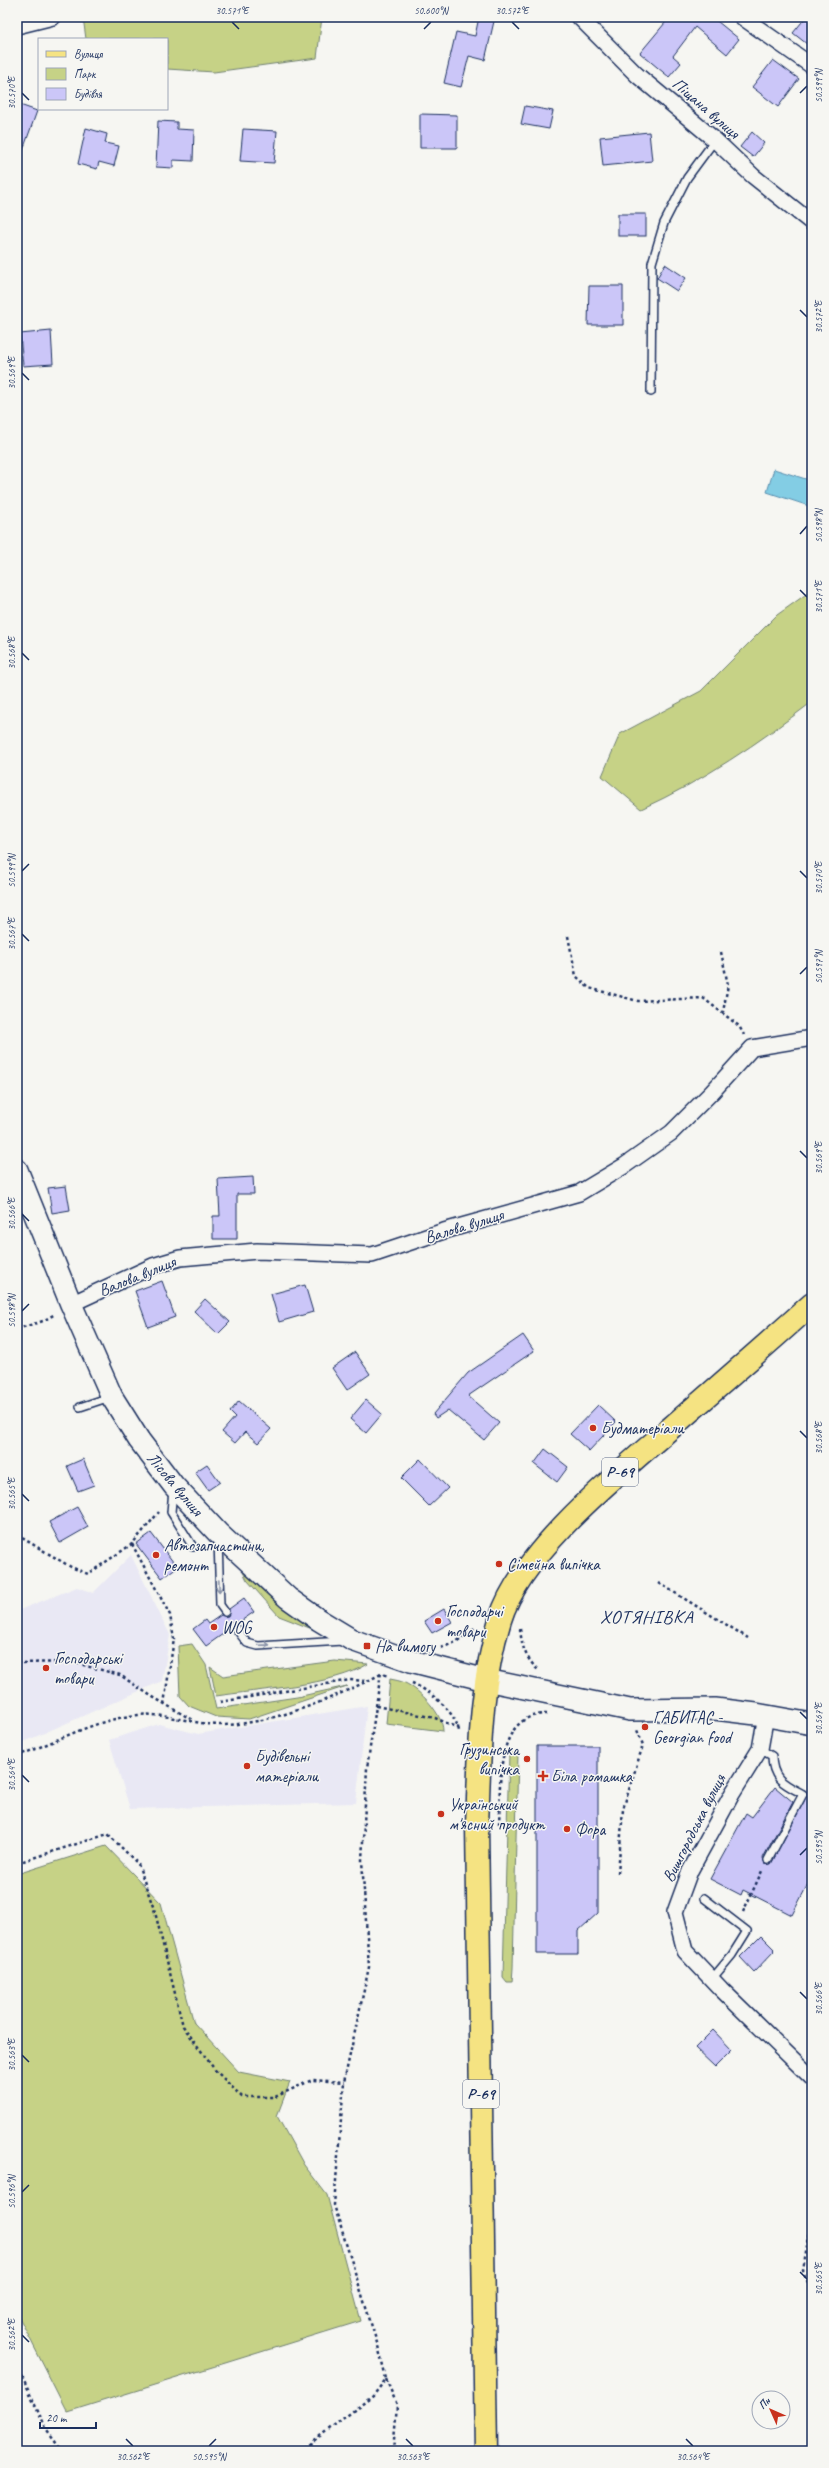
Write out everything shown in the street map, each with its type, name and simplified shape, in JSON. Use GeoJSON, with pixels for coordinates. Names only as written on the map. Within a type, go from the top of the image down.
{"type":"FeatureCollection","features":[{"type":"Feature","properties":{"kind":"main road","name":"Р-69"},"geometry":{"type":"LineString","coordinates":[[486,2451],[477,1851],[480,1736],[486,1680],[500,1619],[516,1585],[551,1540],[613,1478],[812,1304]]}},
{"type":"Feature","properties":{"kind":"street"},"geometry":{"type":"LineString","coordinates":[[17,26],[53,17]]}},
{"type":"Feature","properties":{"kind":"street","name":"Піщана вулиця"},"geometry":{"type":"LineString","coordinates":[[579,17],[636,75],[715,140],[753,176],[812,223]]}},
{"type":"Feature","properties":{"kind":"street"},"geometry":{"type":"LineString","coordinates":[[742,17],[812,66]]}},
{"type":"Feature","properties":{"kind":"street"},"geometry":{"type":"LineString","coordinates":[[752,1048],[812,1038]]}},
{"type":"Feature","properties":{"kind":"street","name":"Валова вулиця"},"geometry":{"type":"LineString","coordinates":[[71,1304],[153,1266],[180,1258],[256,1251],[372,1255],[451,1229],[579,1193],[624,1166],[671,1133],[712,1092],[752,1048]]}},
{"type":"Feature","properties":{"kind":"street","name":"Лісова вулиця"},"geometry":{"type":"LineString","coordinates":[[17,1170],[71,1304],[112,1397],[139,1440],[174,1486],[218,1533],[288,1598],[352,1640],[382,1652],[486,1680],[630,1710],[715,1709],[766,1715],[812,1724]]}},
{"type":"Feature","properties":{"kind":"street","name":"Вишгородська вулиця"},"geometry":{"type":"LineString","coordinates":[[766,1715],[760,1749],[732,1794],[690,1871],[675,1912],[685,1951],[812,2078]]}},
{"type":"Feature","properties":{"kind":"lane"},"geometry":{"type":"LineString","coordinates":[[651,392],[652,263],[664,223],[687,178],[715,140]]}},
{"type":"Feature","properties":{"kind":"lane"},"geometry":{"type":"LineString","coordinates":[[80,1407],[112,1397]]}},
{"type":"Feature","properties":{"kind":"lane"},"geometry":{"type":"LineString","coordinates":[[174,1486],[171,1512],[193,1546]]}},
{"type":"Feature","properties":{"kind":"lane"},"geometry":{"type":"LineString","coordinates":[[218,1533],[220,1605],[225,1612]]}},
{"type":"Feature","properties":{"kind":"lane"},"geometry":{"type":"LineString","coordinates":[[234,1626],[247,1643],[258,1646],[352,1640]]}},
{"type":"Feature","properties":{"kind":"lane"},"geometry":{"type":"LineString","coordinates":[[760,1749],[772,1756],[772,1769],[777,1777],[803,1794],[768,1860]]}},
{"type":"Feature","properties":{"kind":"lane"},"geometry":{"type":"LineString","coordinates":[[704,1898],[747,1931],[732,1955],[712,1979]]}},
{"type":"Feature","properties":{"kind":"path"},"geometry":{"type":"LineString","coordinates":[[568,936],[576,976],[589,988],[638,1001],[703,998],[723,1012],[739,1026],[752,1048]]}},
{"type":"Feature","properties":{"kind":"path"},"geometry":{"type":"LineString","coordinates":[[721,952],[728,985],[723,1012]]}},
{"type":"Feature","properties":{"kind":"path"},"geometry":{"type":"LineString","coordinates":[[17,1329],[43,1321],[71,1304]]}},
{"type":"Feature","properties":{"kind":"path"},"geometry":{"type":"LineString","coordinates":[[17,1535],[71,1568],[88,1574],[132,1544],[159,1512],[174,1486]]}},
{"type":"Feature","properties":{"kind":"path"},"geometry":{"type":"LineString","coordinates":[[132,1544],[170,1615],[174,1639],[164,1704]]}},
{"type":"Feature","properties":{"kind":"path"},"geometry":{"type":"LineString","coordinates":[[659,1582],[748,1638]]}},
{"type":"Feature","properties":{"kind":"path"},"geometry":{"type":"LineString","coordinates":[[521,1624],[522,1650],[528,1660],[543,1675]]}},
{"type":"Feature","properties":{"kind":"path"},"geometry":{"type":"LineString","coordinates":[[433,1649],[456,1642],[479,1625]]}},
{"type":"Feature","properties":{"kind":"path"},"geometry":{"type":"LineString","coordinates":[[382,1652],[381,1674],[367,1768],[362,1860],[369,1967],[344,2082],[334,2205],[378,2346],[386,2379],[397,2405],[393,2451]]}},
{"type":"Feature","properties":{"kind":"path"},"geometry":{"type":"LineString","coordinates":[[17,1663],[72,1662],[120,1674],[164,1704],[196,1722]]}},
{"type":"Feature","properties":{"kind":"path"},"geometry":{"type":"LineString","coordinates":[[17,1756],[109,1720],[139,1714],[225,1725],[252,1721],[301,1709],[346,1692],[381,1674],[396,1678]]}},
{"type":"Feature","properties":{"kind":"path"},"geometry":{"type":"LineString","coordinates":[[220,1702],[350,1680],[367,1681]]}},
{"type":"Feature","properties":{"kind":"path"},"geometry":{"type":"LineString","coordinates":[[409,1682],[432,1695],[448,1712],[459,1728],[460,1736]]}},
{"type":"Feature","properties":{"kind":"path"},"geometry":{"type":"LineString","coordinates":[[376,1706],[435,1718],[459,1728]]}},
{"type":"Feature","properties":{"kind":"path"},"geometry":{"type":"LineString","coordinates":[[618,1873],[623,1809],[643,1745],[630,1710]]}},
{"type":"Feature","properties":{"kind":"path"},"geometry":{"type":"LineString","coordinates":[[503,1749],[523,1720]]}},
{"type":"Feature","properties":{"kind":"path"},"geometry":{"type":"LineString","coordinates":[[17,1863],[108,1834],[138,1864],[155,1912],[183,2026],[215,2070],[242,2097],[275,2097],[312,2080],[344,2082]]}},
{"type":"Feature","properties":{"kind":"path"},"geometry":{"type":"LineString","coordinates":[[737,1923],[768,1860]]}},
{"type":"Feature","properties":{"kind":"path"},"geometry":{"type":"LineString","coordinates":[[812,2216],[803,2271],[812,2288]]}},
{"type":"Feature","properties":{"kind":"path"},"geometry":{"type":"LineString","coordinates":[[17,2365],[47,2430],[63,2451]]}},
{"type":"Feature","properties":{"kind":"path"},"geometry":{"type":"LineString","coordinates":[[299,2451],[373,2396],[386,2379]]}},
{"type":"Feature","properties":{"kind":"path"},"geometry":{"type":"LineString","coordinates":[[309,2451],[312,2442]]}},
{"type":"Feature","properties":{"kind":"shaded area"},"geometry":{"type":"Polygon","coordinates":[[[131,1555],[170,1635],[162,1681],[17,1745],[17,1611],[77,1587],[93,1593],[131,1555]]]}},
{"type":"Feature","properties":{"kind":"shaded area"},"geometry":{"type":"Polygon","coordinates":[[[367,1706],[356,1803],[130,1809],[109,1740],[159,1724],[198,1734],[367,1706]]]}},
{"type":"Feature","properties":{"kind":"green space"},"geometry":{"type":"Polygon","coordinates":[[[83,17],[322,17],[317,58],[214,72],[168,69],[168,38],[86,38],[83,17]]]}},
{"type":"Feature","properties":{"kind":"green space"},"geometry":{"type":"Polygon","coordinates":[[[812,590],[812,702],[751,746],[708,774],[641,809],[602,776],[620,734],[701,691],[777,615],[812,590]]]}},
{"type":"Feature","properties":{"kind":"green space"},"geometry":{"type":"Polygon","coordinates":[[[239,1564],[325,1634],[279,1616],[247,1580],[239,1564]]]}},
{"type":"Feature","properties":{"kind":"green space"},"geometry":{"type":"Polygon","coordinates":[[[192,1644],[206,1665],[216,1709],[297,1697],[347,1686],[249,1719],[216,1717],[189,1706],[180,1696],[178,1646],[192,1644]]]}},
{"type":"Feature","properties":{"kind":"green space"},"geometry":{"type":"Polygon","coordinates":[[[335,1661],[368,1664],[354,1671],[316,1682],[216,1696],[210,1667],[223,1676],[335,1661]]]}},
{"type":"Feature","properties":{"kind":"green space"},"geometry":{"type":"Polygon","coordinates":[[[390,1679],[400,1681],[411,1686],[424,1697],[439,1717],[443,1731],[386,1724],[390,1679]]]}},
{"type":"Feature","properties":{"kind":"green space"},"geometry":{"type":"Polygon","coordinates":[[[509,1753],[518,1753],[512,1982],[507,1982],[503,1977],[509,1753]]]}},
{"type":"Feature","properties":{"kind":"green space"},"geometry":{"type":"Polygon","coordinates":[[[106,1846],[161,1903],[194,2023],[239,2072],[290,2082],[277,2116],[304,2165],[327,2195],[361,2321],[67,2412],[17,2313],[17,1874],[106,1846]]]}},
{"type":"Feature","properties":{"kind":"water"},"geometry":{"type":"Polygon","coordinates":[[[774,469],[812,481],[812,507],[767,492],[774,469]]]}},
{"type":"Feature","properties":{"kind":"building"},"geometry":{"type":"Polygon","coordinates":[[[479,17],[495,17],[485,60],[469,56],[461,87],[444,83],[456,32],[475,36],[479,17]]]}},
{"type":"Feature","properties":{"kind":"building"},"geometry":{"type":"Polygon","coordinates":[[[670,17],[712,17],[739,39],[727,54],[695,27],[673,56],[681,63],[669,77],[640,53],[670,17]]]}},
{"type":"Feature","properties":{"kind":"building"},"geometry":{"type":"Polygon","coordinates":[[[806,17],[812,17],[812,48],[793,33],[806,17]]]}},
{"type":"Feature","properties":{"kind":"building"},"geometry":{"type":"Polygon","coordinates":[[[773,60],[799,79],[778,107],[752,87],[773,60]]]}},
{"type":"Feature","properties":{"kind":"building"},"geometry":{"type":"Polygon","coordinates":[[[17,104],[37,111],[19,161],[17,161],[17,104]]]}},
{"type":"Feature","properties":{"kind":"building"},"geometry":{"type":"Polygon","coordinates":[[[525,106],[553,111],[549,129],[521,124],[525,106]]]}},
{"type":"Feature","properties":{"kind":"building"},"geometry":{"type":"Polygon","coordinates":[[[420,114],[457,115],[457,148],[420,148],[420,114]]]}},
{"type":"Feature","properties":{"kind":"building"},"geometry":{"type":"Polygon","coordinates":[[[158,121],[177,122],[177,129],[194,130],[193,161],[173,160],[173,168],[156,167],[158,121]]]}},
{"type":"Feature","properties":{"kind":"building"},"geometry":{"type":"Polygon","coordinates":[[[86,128],[107,134],[105,143],[119,146],[114,166],[99,162],[97,169],[78,164],[86,128]]]}},
{"type":"Feature","properties":{"kind":"building"},"geometry":{"type":"Polygon","coordinates":[[[243,129],[277,131],[274,163],[240,161],[243,129]]]}},
{"type":"Feature","properties":{"kind":"building"},"geometry":{"type":"Polygon","coordinates":[[[649,132],[652,161],[603,166],[600,137],[649,132]]]}},
{"type":"Feature","properties":{"kind":"building"},"geometry":{"type":"Polygon","coordinates":[[[752,132],[764,143],[753,157],[740,147],[752,132]]]}},
{"type":"Feature","properties":{"kind":"building"},"geometry":{"type":"Polygon","coordinates":[[[618,214],[646,214],[646,236],[618,236],[618,214]]]}},
{"type":"Feature","properties":{"kind":"building"},"geometry":{"type":"Polygon","coordinates":[[[665,264],[686,278],[677,291],[657,278],[665,264]]]}},
{"type":"Feature","properties":{"kind":"building"},"geometry":{"type":"Polygon","coordinates":[[[589,286],[623,286],[623,325],[588,325],[589,286]]]}},
{"type":"Feature","properties":{"kind":"building"},"geometry":{"type":"Polygon","coordinates":[[[51,331],[53,364],[23,366],[20,334],[51,331]]]}},
{"type":"Feature","properties":{"kind":"building"},"geometry":{"type":"Polygon","coordinates":[[[253,1177],[254,1194],[237,1194],[237,1239],[213,1239],[213,1216],[220,1216],[218,1179],[253,1177]]]}},
{"type":"Feature","properties":{"kind":"building"},"geometry":{"type":"Polygon","coordinates":[[[66,1186],[70,1210],[52,1213],[48,1188],[66,1186]]]}},
{"type":"Feature","properties":{"kind":"building"},"geometry":{"type":"Polygon","coordinates":[[[162,1281],[175,1317],[148,1327],[135,1291],[162,1281]]]}},
{"type":"Feature","properties":{"kind":"building"},"geometry":{"type":"Polygon","coordinates":[[[305,1285],[313,1312],[279,1322],[271,1294],[305,1285]]]}},
{"type":"Feature","properties":{"kind":"building"},"geometry":{"type":"Polygon","coordinates":[[[205,1299],[230,1322],[218,1334],[194,1311],[205,1299]]]}},
{"type":"Feature","properties":{"kind":"building"},"geometry":{"type":"Polygon","coordinates":[[[523,1335],[534,1351],[468,1396],[499,1423],[484,1440],[448,1410],[436,1418],[433,1414],[468,1373],[523,1335]]]}},
{"type":"Feature","properties":{"kind":"building"},"geometry":{"type":"Polygon","coordinates":[[[355,1352],[370,1374],[347,1390],[332,1368],[355,1352]]]}},
{"type":"Feature","properties":{"kind":"building"},"geometry":{"type":"Polygon","coordinates":[[[366,1400],[382,1414],[366,1433],[350,1419],[366,1400]]]}},
{"type":"Feature","properties":{"kind":"building"},"geometry":{"type":"Polygon","coordinates":[[[239,1401],[271,1429],[258,1443],[245,1432],[235,1443],[222,1432],[235,1417],[230,1412],[239,1401]]]}},
{"type":"Feature","properties":{"kind":"building","name":"Будматеріали"},"geometry":{"type":"Polygon","coordinates":[[[598,1405],[616,1422],[589,1451],[570,1434],[598,1405]]]}},
{"type":"Feature","properties":{"kind":"building"},"geometry":{"type":"Polygon","coordinates":[[[545,1449],[568,1467],[557,1482],[534,1464],[545,1449]]]}},
{"type":"Feature","properties":{"kind":"building"},"geometry":{"type":"Polygon","coordinates":[[[83,1459],[94,1485],[78,1491],[67,1466],[83,1459]]]}},
{"type":"Feature","properties":{"kind":"building"},"geometry":{"type":"Polygon","coordinates":[[[420,1459],[448,1488],[429,1506],[401,1478],[420,1459]]]}},
{"type":"Feature","properties":{"kind":"building"},"geometry":{"type":"Polygon","coordinates":[[[207,1464],[220,1482],[208,1490],[195,1472],[207,1464]]]}},
{"type":"Feature","properties":{"kind":"building"},"geometry":{"type":"Polygon","coordinates":[[[77,1507],[88,1527],[60,1543],[49,1522],[77,1507]]]}},
{"type":"Feature","properties":{"kind":"building","name":"Автозапчастини, ремонт"},"geometry":{"type":"Polygon","coordinates":[[[151,1533],[177,1567],[162,1578],[136,1544],[151,1533]]]}},
{"type":"Feature","properties":{"kind":"building","name":"WOG"},"geometry":{"type":"Polygon","coordinates":[[[244,1598],[254,1612],[238,1623],[231,1622],[230,1629],[206,1646],[193,1629],[205,1620],[208,1624],[221,1615],[228,1616],[229,1609],[244,1598]]]}},
{"type":"Feature","properties":{"kind":"building","name":"Господарчі товари"},"geometry":{"type":"Polygon","coordinates":[[[444,1609],[452,1622],[432,1633],[424,1621],[444,1609]]]}},
{"type":"Feature","properties":{"kind":"building","name":"Фора"},"geometry":{"type":"Polygon","coordinates":[[[537,1746],[598,1746],[598,1913],[578,1931],[578,1954],[537,1954],[537,1746]]]}},
{"type":"Feature","properties":{"kind":"building"},"geometry":{"type":"Polygon","coordinates":[[[812,1786],[812,1876],[792,1915],[743,1890],[741,1895],[710,1879],[746,1813],[752,1817],[775,1787],[793,1802],[763,1858],[765,1864],[771,1864],[812,1786]]]}},
{"type":"Feature","properties":{"kind":"building"},"geometry":{"type":"Polygon","coordinates":[[[761,1936],[775,1950],[754,1972],[740,1957],[761,1936]]]}},
{"type":"Feature","properties":{"kind":"building"},"geometry":{"type":"Polygon","coordinates":[[[713,2030],[732,2050],[715,2067],[695,2048],[713,2030]]]}},
{"type":"Feature","properties":{"kind":"place","name":"Будматеріали"},"geometry":{"type":"Point","coordinates":[593,1428]}},
{"type":"Feature","properties":{"kind":"place","name":"Автозапчастини, ремонт"},"geometry":{"type":"Point","coordinates":[156,1555]}},
{"type":"Feature","properties":{"kind":"place","name":"Сімейна випічка"},"geometry":{"type":"Point","coordinates":[499,1564]}},
{"type":"Feature","properties":{"kind":"place","name":"Господарчі товари"},"geometry":{"type":"Point","coordinates":[438,1621]}},
{"type":"Feature","properties":{"kind":"place","name":"WOG"},"geometry":{"type":"Point","coordinates":[214,1627]}},
{"type":"Feature","properties":{"kind":"place","name":"На вимогу"},"geometry":{"type":"Point","coordinates":[367,1646]}},
{"type":"Feature","properties":{"kind":"place","name":"Господарські товари"},"geometry":{"type":"Point","coordinates":[46,1668]}},
{"type":"Feature","properties":{"kind":"place","name":"ГАБИТАС - Georgian food"},"geometry":{"type":"Point","coordinates":[645,1727]}},
{"type":"Feature","properties":{"kind":"place","name":"Грузинська випічка"},"geometry":{"type":"Point","coordinates":[527,1759]}},
{"type":"Feature","properties":{"kind":"place","name":"Будівельні матеріали"},"geometry":{"type":"Point","coordinates":[247,1766]}},
{"type":"Feature","properties":{"kind":"place","name":"Біла ромашка"},"geometry":{"type":"Point","coordinates":[543,1776]}},
{"type":"Feature","properties":{"kind":"place","name":"Український м'ясний продукт"},"geometry":{"type":"Point","coordinates":[441,1814]}},
{"type":"Feature","properties":{"kind":"place","name":"Фора"},"geometry":{"type":"Point","coordinates":[567,1829]}},
{"type":"Feature","properties":{"kind":"district","name":"ХОТЯНІВКА"},"geometry":{"type":"Point","coordinates":[647,1617]}}]}
